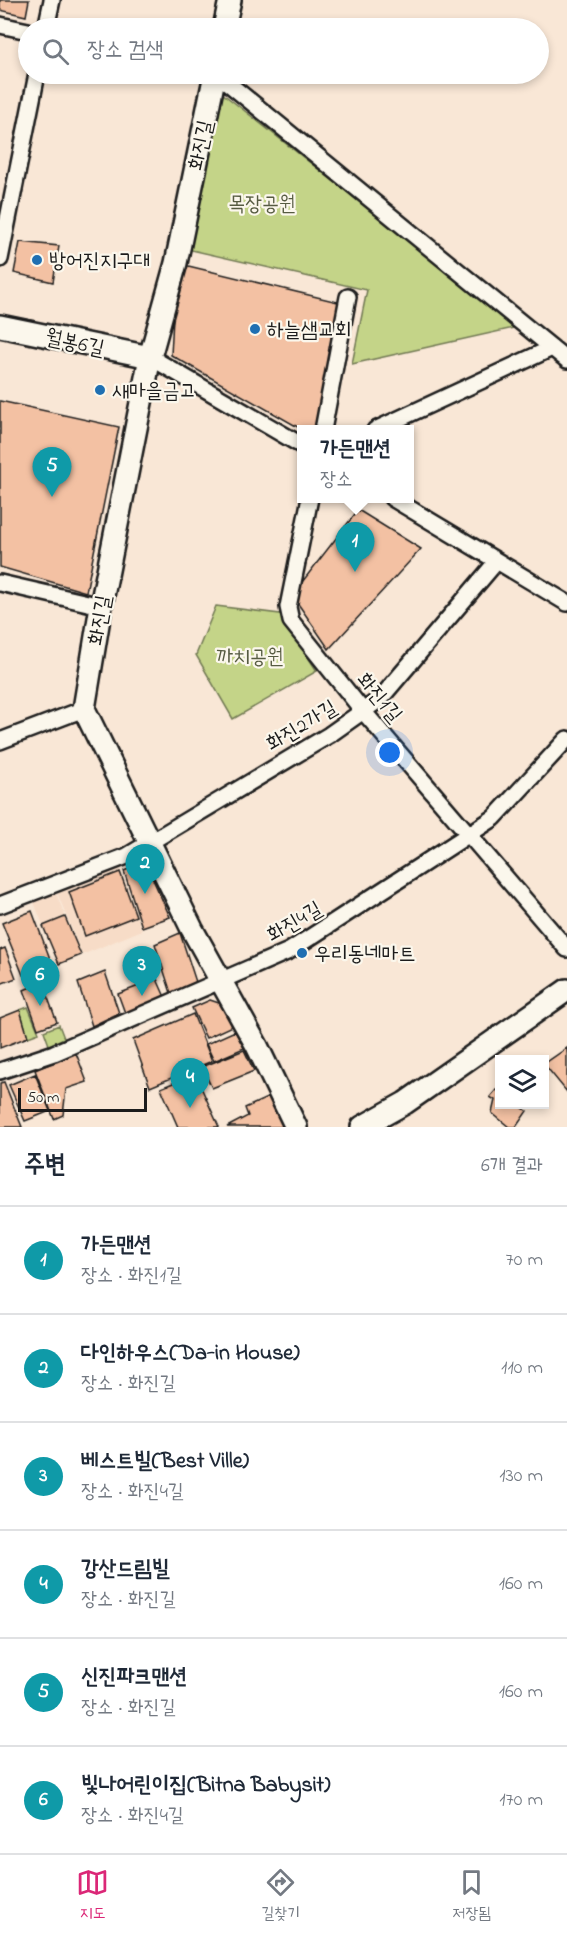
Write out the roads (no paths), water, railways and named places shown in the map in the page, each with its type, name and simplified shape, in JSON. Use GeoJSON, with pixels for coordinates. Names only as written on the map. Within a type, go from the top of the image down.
{"type":"FeatureCollection","features":[{"type":"Feature","properties":{"kind":"street"},"geometry":{"type":"LineString","coordinates":[[48,18],[52,0]]}},
{"type":"Feature","properties":{"kind":"street"},"geometry":{"type":"LineString","coordinates":[[226,18],[230,0]]}},
{"type":"Feature","properties":{"kind":"street"},"geometry":{"type":"LineString","coordinates":[[0,25],[18,29]]}},
{"type":"Feature","properties":{"kind":"street"},"geometry":{"type":"LineString","coordinates":[[0,259],[35,84]]}},
{"type":"Feature","properties":{"kind":"street","name":"화진길"},"geometry":{"type":"LineString","coordinates":[[84,709],[101,606],[150,357],[176,263],[214,84]]}},
{"type":"Feature","properties":{"kind":"street"},"geometry":{"type":"LineString","coordinates":[[228,84],[567,360]]}},
{"type":"Feature","properties":{"kind":"street"},"geometry":{"type":"LineString","coordinates":[[324,425],[348,297]]}},
{"type":"Feature","properties":{"kind":"street","name":"월봉6길"},"geometry":{"type":"LineString","coordinates":[[0,326],[150,357]]}},
{"type":"Feature","properties":{"kind":"street"},"geometry":{"type":"LineString","coordinates":[[384,425],[552,348]]}},
{"type":"Feature","properties":{"kind":"street"},"geometry":{"type":"LineString","coordinates":[[150,357],[297,443]]}},
{"type":"Feature","properties":{"kind":"street","name":"화진1길"},"geometry":{"type":"LineString","coordinates":[[309,503],[288,607],[291,621],[363,711],[567,949]]}},
{"type":"Feature","properties":{"kind":"street"},"geometry":{"type":"LineString","coordinates":[[400,503],[567,603]]}},
{"type":"Feature","properties":{"kind":"street","name":"화진2가길"},"geometry":{"type":"LineString","coordinates":[[0,905],[127,856],[329,735],[380,699],[497,561]]}},
{"type":"Feature","properties":{"kind":"street"},"geometry":{"type":"LineString","coordinates":[[0,583],[101,606]]}},
{"type":"Feature","properties":{"kind":"street"},"geometry":{"type":"LineString","coordinates":[[0,741],[84,709],[220,980],[257,1046],[296,1127]]}},
{"type":"Feature","properties":{"kind":"street","name":"화진4길"},"geometry":{"type":"LineString","coordinates":[[0,1071],[54,1053],[289,951],[494,818],[567,739]]}},
{"type":"Feature","properties":{"kind":"street"},"geometry":{"type":"LineString","coordinates":[[362,1127],[405,1103],[567,990]]}},
{"type":"Feature","properties":{"kind":"place","name":"방어진지구대"},"geometry":{"type":"Point","coordinates":[37,260]}},
{"type":"Feature","properties":{"kind":"place","name":"하늘샘교회"},"geometry":{"type":"Point","coordinates":[255,329]}},
{"type":"Feature","properties":{"kind":"place","name":"새마을금고"},"geometry":{"type":"Point","coordinates":[100,390]}},
{"type":"Feature","properties":{"kind":"place","name":"신진파크맨션"},"geometry":{"type":"Point","coordinates":[52,497]}},
{"type":"Feature","properties":{"kind":"place","name":"가든맨션"},"geometry":{"type":"Point","coordinates":[355,572]}},
{"type":"Feature","properties":{"kind":"place","name":"다인하우스(Da-in House)"},"geometry":{"type":"Point","coordinates":[145,894]}},
{"type":"Feature","properties":{"kind":"place","name":"우리동네마트"},"geometry":{"type":"Point","coordinates":[302,953]}},
{"type":"Feature","properties":{"kind":"place","name":"베스트빌(Best Ville)"},"geometry":{"type":"Point","coordinates":[142,996]}},
{"type":"Feature","properties":{"kind":"place","name":"빛나어린이집(Bitna Babysit)"},"geometry":{"type":"Point","coordinates":[40,1006]}},
{"type":"Feature","properties":{"kind":"place","name":"강산드림빌"},"geometry":{"type":"Point","coordinates":[190,1108]}},
{"type":"Feature","properties":{"kind":"park label","name":"목장공원"},"geometry":{"type":"Point","coordinates":[262,203]}},
{"type":"Feature","properties":{"kind":"park label","name":"까치공원"},"geometry":{"type":"Point","coordinates":[250,656]}}]}
